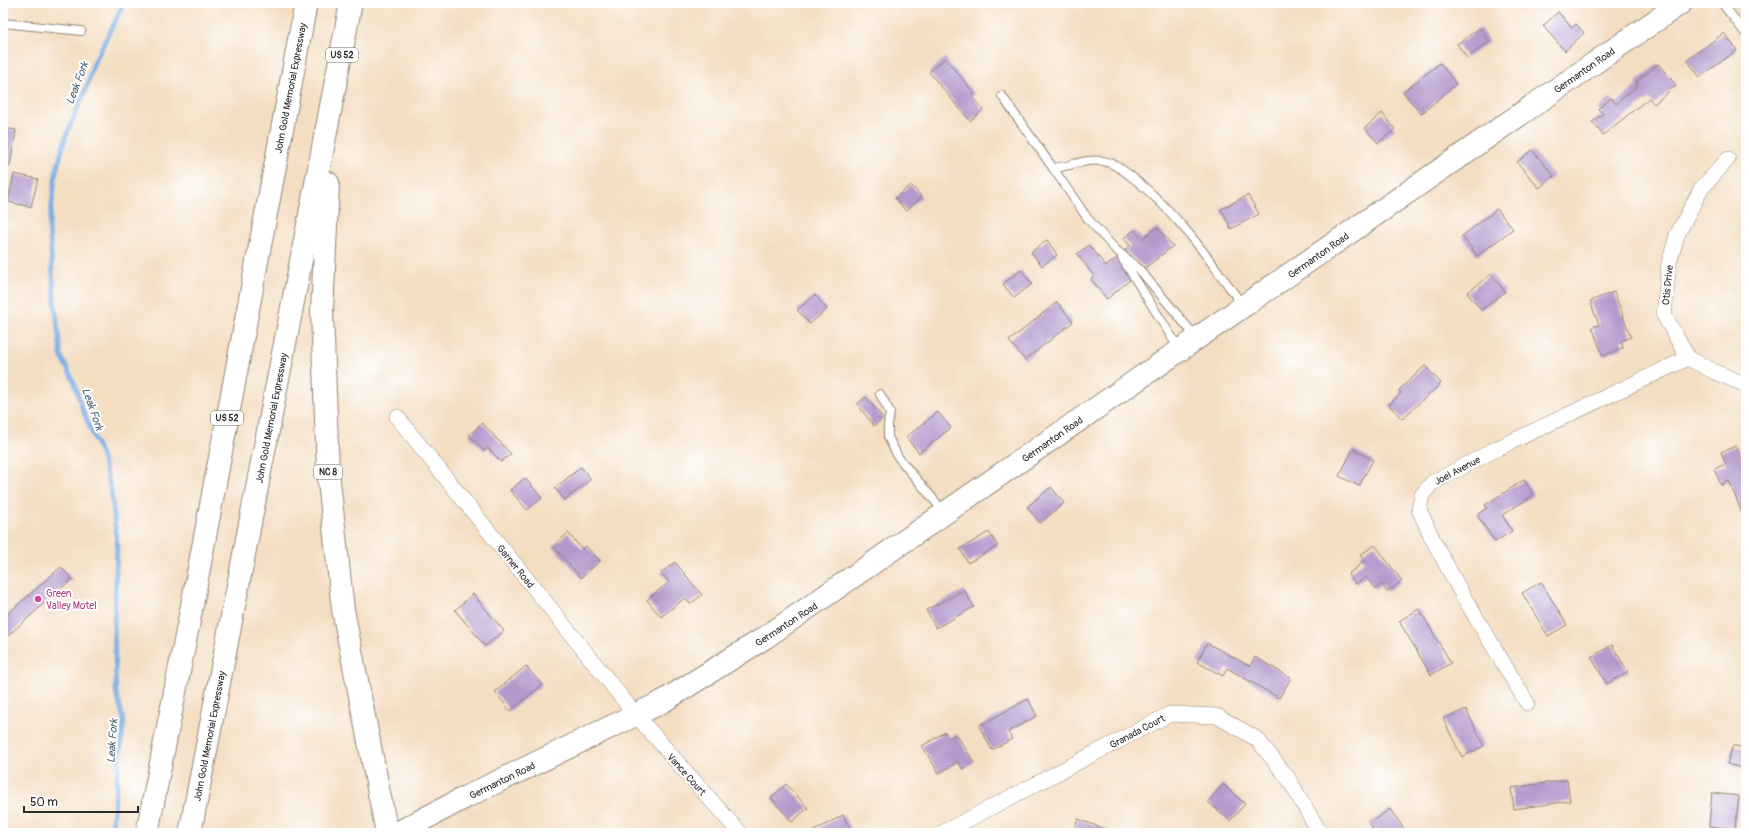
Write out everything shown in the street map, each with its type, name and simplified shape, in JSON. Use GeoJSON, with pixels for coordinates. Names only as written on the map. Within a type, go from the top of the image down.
{"type":"FeatureCollection","features":[{"type":"Feature","properties":{"kind":"main road","name":"John Gold Memorial Expressway"},"geometry":{"type":"LineString","coordinates":[[147,833],[192,605],[306,3]]}},
{"type":"Feature","properties":{"kind":"main road","name":"John Gold Memorial Expressway"},"geometry":{"type":"LineString","coordinates":[[190,833],[351,3]]}},
{"type":"Feature","properties":{"kind":"main road","name":"Germanton Road"},"geometry":{"type":"LineString","coordinates":[[397,833],[635,714],[662,702],[766,637],[1681,3]]}},
{"type":"Feature","properties":{"kind":"main road","name":"NC 8"},"geometry":{"type":"LineString","coordinates":[[332,106],[322,312],[328,472],[343,610],[387,833]]}},
{"type":"Feature","properties":{"kind":"street","name":"Otis Drive"},"geometry":{"type":"LineString","coordinates":[[1688,358],[1664,315],[1669,263],[1677,235],[1689,209],[1701,189],[1728,159]]}},
{"type":"Feature","properties":{"kind":"street"},"geometry":{"type":"LineString","coordinates":[[1688,358],[1715,372],[1746,384]]}},
{"type":"Feature","properties":{"kind":"street","name":"Joel Avenue"},"geometry":{"type":"LineString","coordinates":[[1527,703],[1462,594],[1433,540],[1419,509],[1422,495],[1432,483],[1498,448],[1688,358]]}},
{"type":"Feature","properties":{"kind":"street","name":"Garner Road"},"geometry":{"type":"LineString","coordinates":[[397,417],[635,714]]}},
{"type":"Feature","properties":{"kind":"street","name":"Vance Court"},"geometry":{"type":"LineString","coordinates":[[635,714],[740,833]]}},
{"type":"Feature","properties":{"kind":"street","name":"Granada Court"},"geometry":{"type":"LineString","coordinates":[[942,833],[1170,714],[1217,716],[1257,740],[1288,778],[1320,833]]}},
{"type":"Feature","properties":{"kind":"lane"},"geometry":{"type":"LineString","coordinates":[[1722,3],[1746,34]]}},
{"type":"Feature","properties":{"kind":"lane"},"geometry":{"type":"LineString","coordinates":[[3,23],[81,31]]}},
{"type":"Feature","properties":{"kind":"lane"},"geometry":{"type":"LineString","coordinates":[[1002,96],[1088,218],[1115,249],[1189,344]]}},
{"type":"Feature","properties":{"kind":"lane"},"geometry":{"type":"LineString","coordinates":[[1053,168],[1063,167],[1086,160],[1105,161],[1124,171],[1166,206],[1243,306]]}},
{"type":"Feature","properties":{"kind":"lane"},"geometry":{"type":"LineString","coordinates":[[1115,249],[1139,269],[1189,344]]}},
{"type":"Feature","properties":{"kind":"lane"},"geometry":{"type":"LineString","coordinates":[[880,394],[890,412],[888,437],[898,457],[945,514]]}},
{"type":"Feature","properties":{"kind":"building"},"geometry":{"type":"Polygon","coordinates":[[[1558,12],[1572,28],[1576,24],[1584,33],[1565,51],[1543,26],[1558,12]]]}},
{"type":"Feature","properties":{"kind":"building"},"geometry":{"type":"Polygon","coordinates":[[[1480,28],[1489,42],[1467,58],[1457,44],[1480,28]]]}},
{"type":"Feature","properties":{"kind":"building"},"geometry":{"type":"Polygon","coordinates":[[[1724,33],[1737,50],[1700,77],[1687,60],[1724,33]]]}},
{"type":"Feature","properties":{"kind":"building"},"geometry":{"type":"Polygon","coordinates":[[[945,58],[975,94],[972,96],[983,110],[970,121],[929,72],[945,58]]]}},
{"type":"Feature","properties":{"kind":"building"},"geometry":{"type":"Polygon","coordinates":[[[1440,63],[1456,84],[1421,114],[1403,92],[1440,63]]]}},
{"type":"Feature","properties":{"kind":"building"},"geometry":{"type":"Polygon","coordinates":[[[1658,64],[1676,85],[1654,104],[1649,98],[1603,135],[1592,122],[1603,114],[1598,109],[1611,98],[1616,104],[1638,85],[1636,82],[1658,64]]]}},
{"type":"Feature","properties":{"kind":"building"},"geometry":{"type":"Polygon","coordinates":[[[1382,113],[1395,129],[1378,143],[1365,128],[1382,113]]]}},
{"type":"Feature","properties":{"kind":"building"},"geometry":{"type":"Polygon","coordinates":[[[3,128],[16,130],[10,166],[3,166],[3,128]]]}},
{"type":"Feature","properties":{"kind":"building"},"geometry":{"type":"Polygon","coordinates":[[[1532,150],[1554,176],[1539,188],[1517,162],[1532,150]]]}},
{"type":"Feature","properties":{"kind":"building"},"geometry":{"type":"Polygon","coordinates":[[[14,174],[38,179],[31,207],[8,202],[14,174]]]}},
{"type":"Feature","properties":{"kind":"building"},"geometry":{"type":"Polygon","coordinates":[[[911,185],[922,197],[906,211],[895,198],[911,185]]]}},
{"type":"Feature","properties":{"kind":"building"},"geometry":{"type":"Polygon","coordinates":[[[1248,195],[1259,214],[1231,229],[1221,209],[1248,195]]]}},
{"type":"Feature","properties":{"kind":"building"},"geometry":{"type":"Polygon","coordinates":[[[1497,209],[1513,229],[1477,256],[1462,236],[1497,209]]]}},
{"type":"Feature","properties":{"kind":"building"},"geometry":{"type":"Polygon","coordinates":[[[1157,227],[1173,246],[1145,268],[1125,250],[1130,246],[1124,238],[1134,230],[1142,239],[1157,227]]]}},
{"type":"Feature","properties":{"kind":"building"},"geometry":{"type":"Polygon","coordinates":[[[1047,240],[1057,255],[1042,266],[1031,252],[1047,240]]]}},
{"type":"Feature","properties":{"kind":"building"},"geometry":{"type":"Polygon","coordinates":[[[1089,245],[1106,266],[1117,258],[1130,280],[1107,299],[1091,279],[1094,276],[1077,254],[1089,245]]]}},
{"type":"Feature","properties":{"kind":"building"},"geometry":{"type":"Polygon","coordinates":[[[1021,270],[1032,284],[1014,298],[1003,284],[1021,270]]]}},
{"type":"Feature","properties":{"kind":"building"},"geometry":{"type":"Polygon","coordinates":[[[1491,274],[1505,292],[1481,310],[1467,293],[1491,274]]]}},
{"type":"Feature","properties":{"kind":"building"},"geometry":{"type":"Polygon","coordinates":[[[1614,292],[1631,337],[1621,341],[1623,348],[1603,356],[1592,327],[1599,325],[1590,301],[1614,292]]]}},
{"type":"Feature","properties":{"kind":"building"},"geometry":{"type":"Polygon","coordinates":[[[815,295],[827,309],[810,324],[797,310],[815,295]]]}},
{"type":"Feature","properties":{"kind":"building"},"geometry":{"type":"Polygon","coordinates":[[[1057,302],[1073,322],[1025,360],[1009,341],[1057,302]]]}},
{"type":"Feature","properties":{"kind":"building"},"geometry":{"type":"Polygon","coordinates":[[[1425,366],[1441,383],[1402,419],[1389,405],[1401,393],[1399,390],[1425,366]]]}},
{"type":"Feature","properties":{"kind":"building"},"geometry":{"type":"Polygon","coordinates":[[[866,397],[883,418],[874,426],[857,404],[866,397]]]}},
{"type":"Feature","properties":{"kind":"building"},"geometry":{"type":"Polygon","coordinates":[[[938,412],[951,428],[919,453],[906,437],[938,412]]]}},
{"type":"Feature","properties":{"kind":"building"},"geometry":{"type":"Polygon","coordinates":[[[482,423],[511,454],[501,462],[488,448],[484,451],[469,435],[482,423]]]}},
{"type":"Feature","properties":{"kind":"building"},"geometry":{"type":"Polygon","coordinates":[[[1736,446],[1746,470],[1746,523],[1729,481],[1721,485],[1714,469],[1726,464],[1721,452],[1736,446]]]}},
{"type":"Feature","properties":{"kind":"building"},"geometry":{"type":"Polygon","coordinates":[[[1353,449],[1373,460],[1359,486],[1339,476],[1353,449]]]}},
{"type":"Feature","properties":{"kind":"building"},"geometry":{"type":"Polygon","coordinates":[[[581,467],[591,479],[565,500],[555,488],[581,467]]]}},
{"type":"Feature","properties":{"kind":"building"},"geometry":{"type":"Polygon","coordinates":[[[525,478],[542,498],[527,510],[510,490],[525,478]]]}},
{"type":"Feature","properties":{"kind":"building"},"geometry":{"type":"Polygon","coordinates":[[[1524,480],[1534,495],[1502,515],[1512,531],[1495,542],[1477,515],[1487,508],[1485,505],[1524,480]]]}},
{"type":"Feature","properties":{"kind":"building"},"geometry":{"type":"Polygon","coordinates":[[[1051,487],[1064,503],[1040,523],[1027,507],[1051,487]]]}},
{"type":"Feature","properties":{"kind":"building"},"geometry":{"type":"Polygon","coordinates":[[[989,532],[998,546],[968,563],[960,549],[989,532]]]}},
{"type":"Feature","properties":{"kind":"building"},"geometry":{"type":"Polygon","coordinates":[[[568,533],[582,549],[586,546],[600,561],[581,578],[553,546],[568,533]]]}},
{"type":"Feature","properties":{"kind":"building"},"geometry":{"type":"Polygon","coordinates":[[[1375,545],[1402,581],[1387,592],[1382,584],[1376,589],[1366,577],[1356,584],[1348,574],[1365,561],[1360,555],[1375,545]]]}},
{"type":"Feature","properties":{"kind":"building"},"geometry":{"type":"Polygon","coordinates":[[[675,562],[702,595],[690,604],[685,598],[661,617],[647,600],[669,582],[661,573],[675,562]]]}},
{"type":"Feature","properties":{"kind":"building","name":"Green Valley Motel"},"geometry":{"type":"Polygon","coordinates":[[[61,567],[72,579],[3,640],[3,618],[61,567]]]}},
{"type":"Feature","properties":{"kind":"building"},"geometry":{"type":"Polygon","coordinates":[[[1541,582],[1567,625],[1548,636],[1522,593],[1541,582]]]}},
{"type":"Feature","properties":{"kind":"building"},"geometry":{"type":"Polygon","coordinates":[[[964,590],[974,607],[936,628],[926,610],[964,590]]]}},
{"type":"Feature","properties":{"kind":"building"},"geometry":{"type":"Polygon","coordinates":[[[473,594],[504,631],[485,646],[455,610],[473,594]]]}},
{"type":"Feature","properties":{"kind":"building"},"geometry":{"type":"Polygon","coordinates":[[[1419,609],[1451,663],[1431,675],[1399,621],[1419,609]]]}},
{"type":"Feature","properties":{"kind":"building"},"geometry":{"type":"Polygon","coordinates":[[[1207,643],[1250,666],[1255,657],[1291,678],[1279,698],[1227,668],[1223,676],[1197,662],[1207,643]]]}},
{"type":"Feature","properties":{"kind":"building"},"geometry":{"type":"Polygon","coordinates":[[[1612,645],[1628,672],[1607,684],[1591,657],[1612,645]]]}},
{"type":"Feature","properties":{"kind":"building"},"geometry":{"type":"Polygon","coordinates":[[[526,666],[542,685],[510,711],[495,692],[526,666]]]}},
{"type":"Feature","properties":{"kind":"building"},"geometry":{"type":"Polygon","coordinates":[[[1028,699],[1037,716],[1008,732],[1012,739],[992,750],[979,726],[1028,699]]]}},
{"type":"Feature","properties":{"kind":"building"},"geometry":{"type":"Polygon","coordinates":[[[1466,709],[1484,746],[1462,757],[1443,719],[1466,709]]]}},
{"type":"Feature","properties":{"kind":"building"},"geometry":{"type":"Polygon","coordinates":[[[945,732],[949,738],[956,734],[974,762],[963,769],[958,762],[939,773],[922,746],[945,732]]]}},
{"type":"Feature","properties":{"kind":"building"},"geometry":{"type":"Polygon","coordinates":[[[1733,745],[1746,749],[1742,768],[1727,764],[1733,745]]]}},
{"type":"Feature","properties":{"kind":"building"},"geometry":{"type":"Polygon","coordinates":[[[1567,780],[1570,801],[1514,809],[1511,788],[1567,780]]]}},
{"type":"Feature","properties":{"kind":"building"},"geometry":{"type":"Polygon","coordinates":[[[786,784],[808,808],[792,822],[771,798],[786,784]]]}},
{"type":"Feature","properties":{"kind":"building"},"geometry":{"type":"Polygon","coordinates":[[[1223,784],[1245,804],[1230,821],[1208,802],[1223,784]]]}},
{"type":"Feature","properties":{"kind":"building"},"geometry":{"type":"Polygon","coordinates":[[[1712,793],[1739,796],[1735,829],[1709,826],[1712,793]]]}},
{"type":"Feature","properties":{"kind":"building"},"geometry":{"type":"Polygon","coordinates":[[[1390,809],[1407,833],[1376,833],[1369,823],[1390,809]]]}},
{"type":"Feature","properties":{"kind":"building"},"geometry":{"type":"Polygon","coordinates":[[[843,815],[853,833],[810,833],[843,815]]]}},
{"type":"Feature","properties":{"kind":"building"},"geometry":{"type":"Polygon","coordinates":[[[1078,819],[1112,832],[1112,833],[1073,833],[1078,819]]]}},
{"type":"Feature","properties":{"kind":"waterway","name":"Leak Fork"},"geometry":{"type":"LineString","coordinates":[[109,833],[112,825],[124,721],[116,692],[114,627],[117,544],[111,490],[101,455],[83,411],[74,382],[61,356],[49,227],[56,172],[66,136],[88,84],[93,65],[124,3]]}},
{"type":"Feature","properties":{"kind":"place","name":"Green Valley Motel"},"geometry":{"type":"Point","coordinates":[38,599]}}]}
